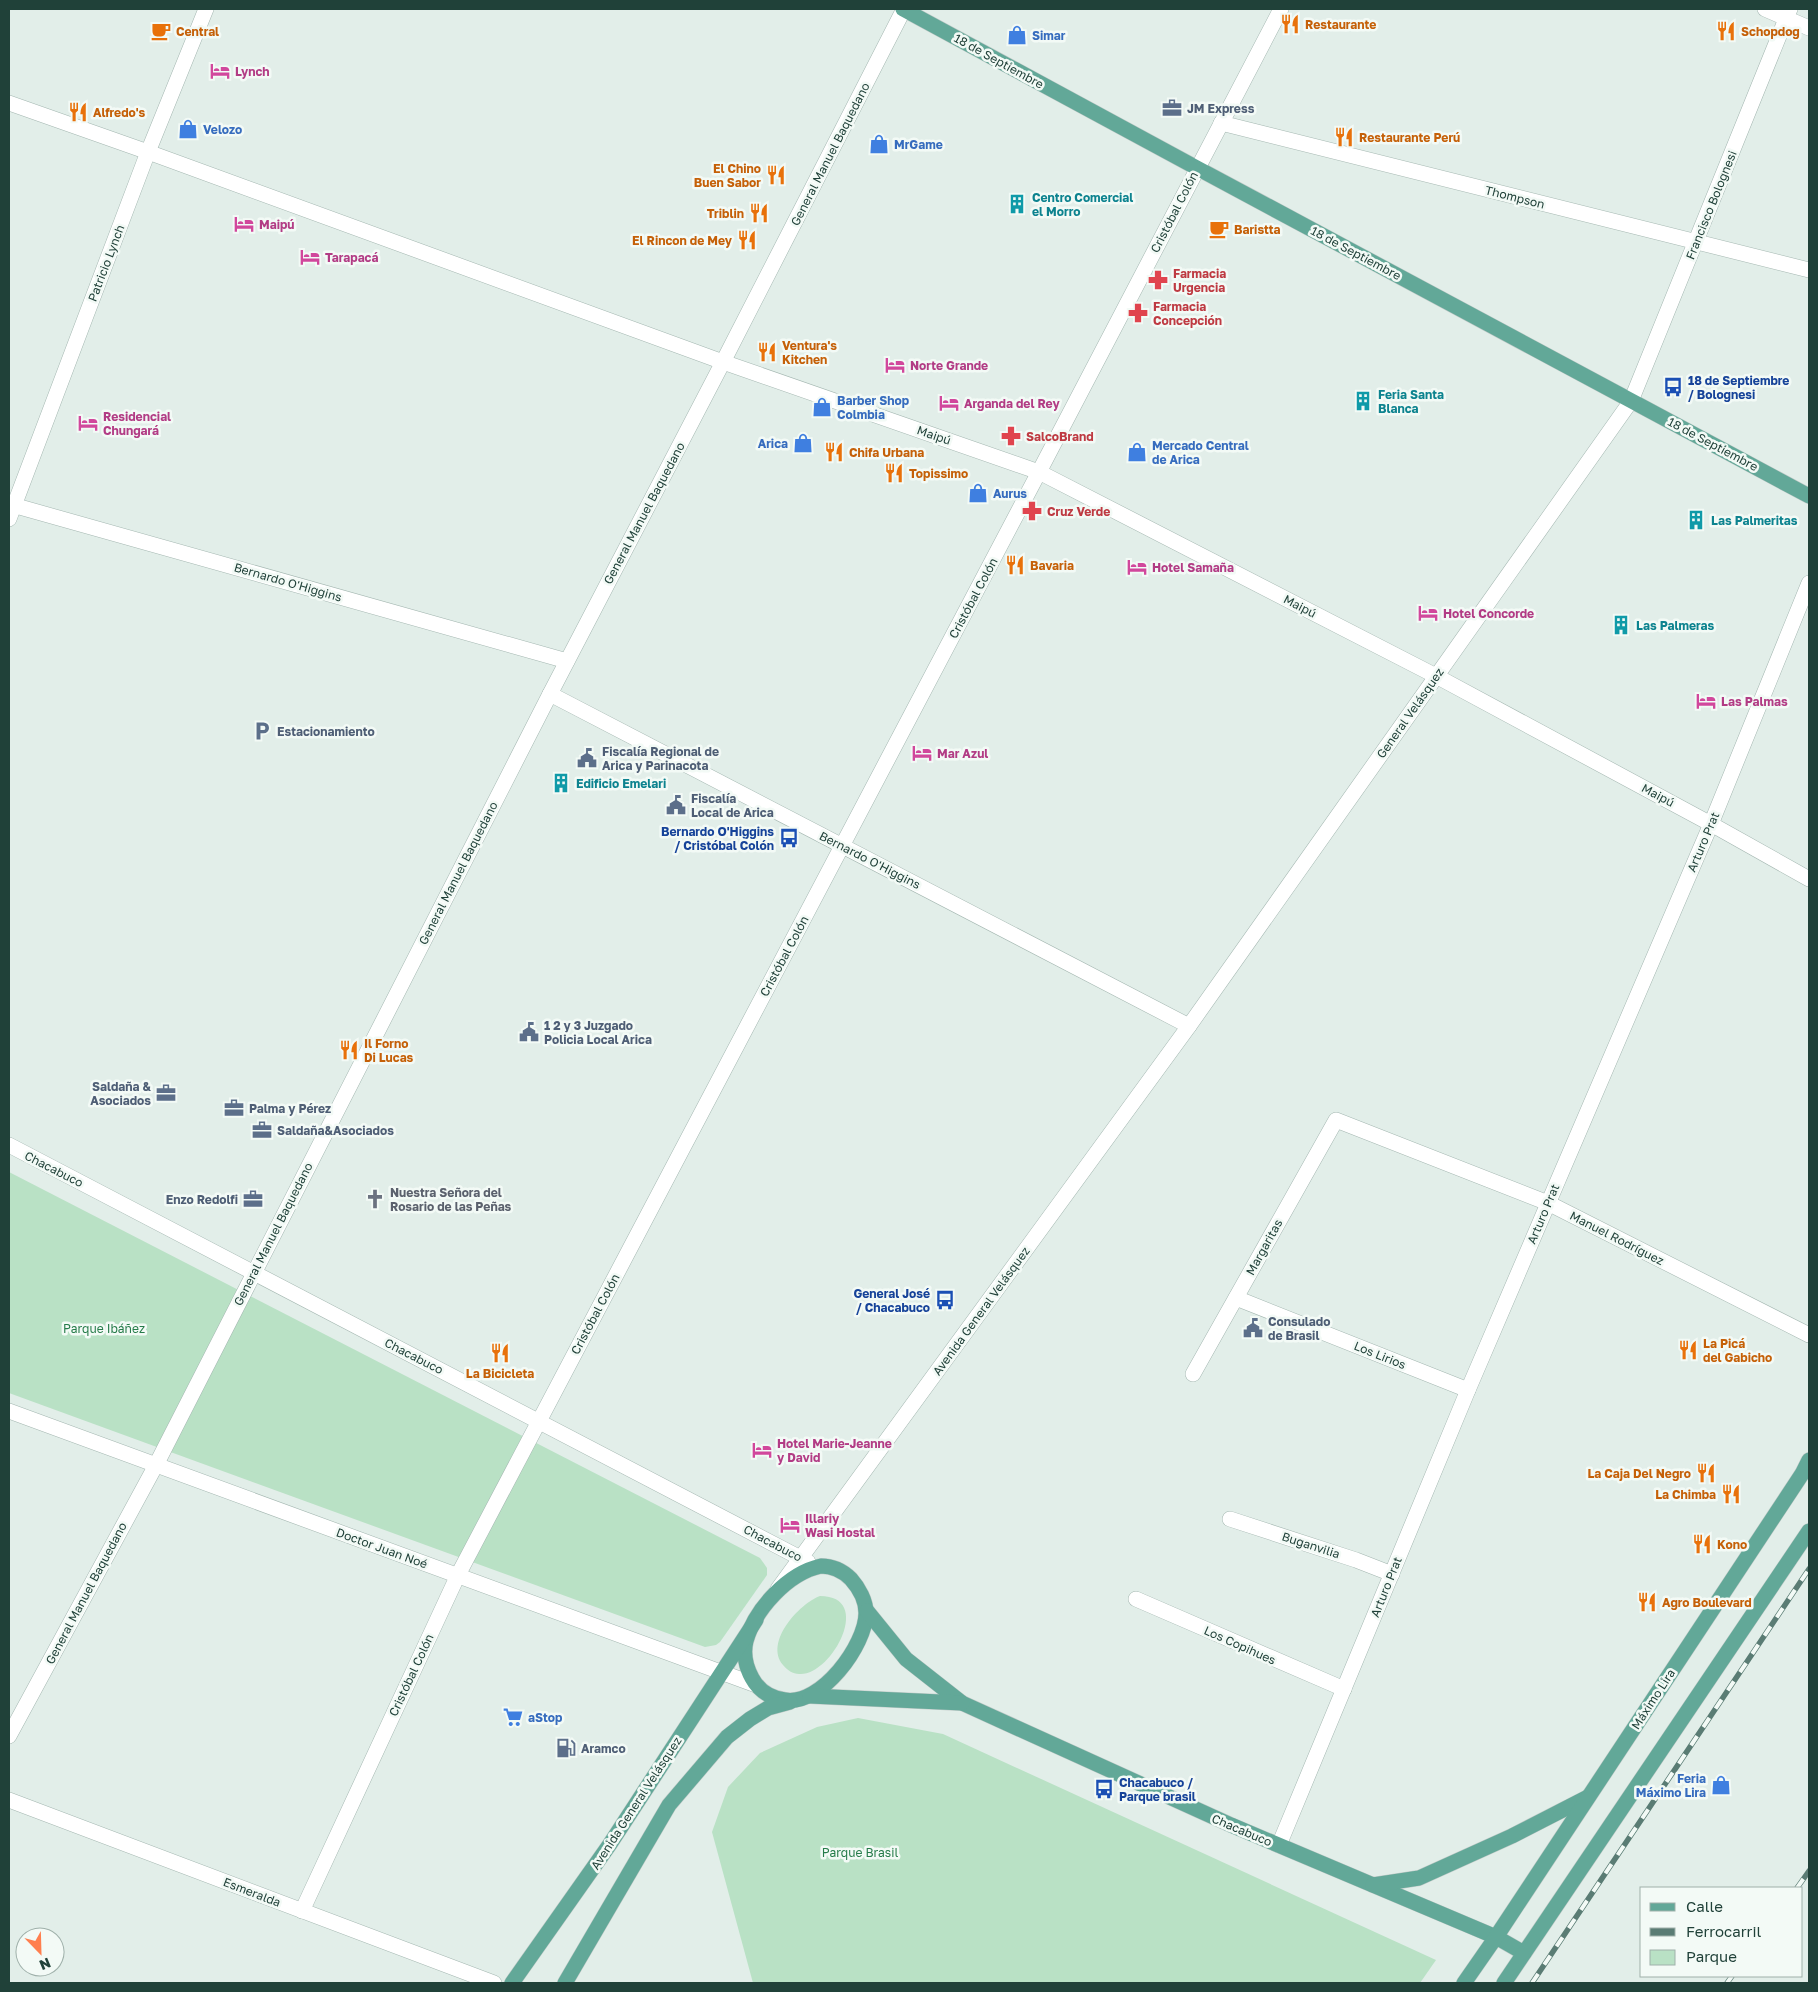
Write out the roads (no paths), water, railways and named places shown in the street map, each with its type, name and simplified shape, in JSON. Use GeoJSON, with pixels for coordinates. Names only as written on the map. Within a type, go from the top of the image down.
{"type":"FeatureCollection","features":[{"type":"Feature","properties":{"kind":"main road","name":"18 de Septiembre"},"geometry":{"type":"LineString","coordinates":[[904,9],[1809,496]]}},
{"type":"Feature","properties":{"kind":"main road","name":"Máximo Lira"},"geometry":{"type":"LineString","coordinates":[[1464,1983],[1590,1796],[1802,1474],[1809,1460]]}},
{"type":"Feature","properties":{"kind":"main road"},"geometry":{"type":"LineString","coordinates":[[1504,1983],[1809,1531]]}},
{"type":"Feature","properties":{"kind":"main road"},"geometry":{"type":"LineString","coordinates":[[565,1983],[670,1805],[727,1737],[768,1708],[808,1697],[829,1684],[844,1665],[866,1623],[866,1611],[858,1587],[850,1578],[832,1567],[805,1570],[793,1577],[772,1596],[756,1620],[746,1641],[745,1654],[748,1670],[756,1685],[767,1694],[789,1701],[808,1697]]}},
{"type":"Feature","properties":{"kind":"main road","name":"Chacabuco"},"geometry":{"type":"LineString","coordinates":[[866,1611],[906,1659],[962,1703],[1162,1795],[1496,1938],[1524,1953]]}},
{"type":"Feature","properties":{"kind":"main road","name":"Avenida General Velásquez"},"geometry":{"type":"LineString","coordinates":[[512,1983],[610,1844],[756,1620]]}},
{"type":"Feature","properties":{"kind":"main road","name":"Chacabuco"},"geometry":{"type":"LineString","coordinates":[[808,1697],[962,1703]]}},
{"type":"Feature","properties":{"kind":"main road"},"geometry":{"type":"LineString","coordinates":[[1372,1886],[1419,1878],[1512,1836],[1590,1796]]}},
{"type":"Feature","properties":{"kind":"street","name":"Patricio Lynch"},"geometry":{"type":"LineString","coordinates":[[10,509],[148,152],[206,9]]}},
{"type":"Feature","properties":{"kind":"street","name":"General Manuel Baquedano"},"geometry":{"type":"LineString","coordinates":[[9,1736],[156,1465],[550,694],[904,9]]}},
{"type":"Feature","properties":{"kind":"street","name":"Cristóbal Colón"},"geometry":{"type":"LineString","coordinates":[[302,1911],[458,1575],[1281,9]]}},
{"type":"Feature","properties":{"kind":"street"},"geometry":{"type":"LineString","coordinates":[[1765,9],[1788,13],[1809,28]]}},
{"type":"Feature","properties":{"kind":"street","name":"Francisco Bolognesi"},"geometry":{"type":"LineString","coordinates":[[1631,400],[1788,13]]}},
{"type":"Feature","properties":{"kind":"street","name":"Maipú"},"geometry":{"type":"LineString","coordinates":[[9,103],[723,362],[1039,472],[1436,676],[1809,879]]}},
{"type":"Feature","properties":{"kind":"street","name":"Thompson"},"geometry":{"type":"LineString","coordinates":[[1220,124],[1809,270]]}},
{"type":"Feature","properties":{"kind":"street","name":"General Velásquez"},"geometry":{"type":"LineString","coordinates":[[1189,1026],[1631,400]]}},
{"type":"Feature","properties":{"kind":"street","name":"Bernardo O'Higgins"},"geometry":{"type":"LineString","coordinates":[[10,509],[567,661]]}},
{"type":"Feature","properties":{"kind":"street","name":"Arturo Prat"},"geometry":{"type":"LineString","coordinates":[[1279,1845],[1468,1390],[1711,824],[1809,583]]}},
{"type":"Feature","properties":{"kind":"street","name":"Bernardo O'Higgins"},"geometry":{"type":"LineString","coordinates":[[550,694],[1189,1026]]}},
{"type":"Feature","properties":{"kind":"street","name":"Avenida General Velásquez"},"geometry":{"type":"LineString","coordinates":[[772,1596],[1189,1026]]}},
{"type":"Feature","properties":{"kind":"street","name":"Manuel Rodríguez"},"geometry":{"type":"LineString","coordinates":[[1336,1120],[1548,1203],[1809,1335]]}},
{"type":"Feature","properties":{"kind":"street","name":"Margaritas"},"geometry":{"type":"LineString","coordinates":[[1192,1374],[1336,1120]]}},
{"type":"Feature","properties":{"kind":"street","name":"Chacabuco"},"geometry":{"type":"LineString","coordinates":[[9,1145],[819,1567]]}},
{"type":"Feature","properties":{"kind":"street","name":"Los Lirios"},"geometry":{"type":"LineString","coordinates":[[1236,1298],[1468,1390]]}},
{"type":"Feature","properties":{"kind":"street","name":"Doctor Juan Noé"},"geometry":{"type":"LineString","coordinates":[[9,1411],[756,1685]]}},
{"type":"Feature","properties":{"kind":"street","name":"Buganvilia"},"geometry":{"type":"LineString","coordinates":[[1230,1519],[1356,1560],[1392,1574]]}},
{"type":"Feature","properties":{"kind":"street","name":"Los Copihues"},"geometry":{"type":"LineString","coordinates":[[1136,1599],[1344,1689]]}},
{"type":"Feature","properties":{"kind":"street","name":"Esmeralda"},"geometry":{"type":"LineString","coordinates":[[9,1800],[494,1983]]}},
{"type":"Feature","properties":{"kind":"railway"},"geometry":{"type":"LineString","coordinates":[[1532,1983],[1809,1569]]}},
{"type":"Feature","properties":{"kind":"railway"},"geometry":{"type":"LineString","coordinates":[[1798,1887],[1809,1871]]}},
{"type":"Feature","properties":{"kind":"railway"},"geometry":{"type":"LineString","coordinates":[[1727,1983],[1731,1977]]}},
{"type":"Feature","properties":{"kind":"place","name":"Restaurante"},"geometry":{"type":"Point","coordinates":[1290,24]}},
{"type":"Feature","properties":{"kind":"place","name":"Central"},"geometry":{"type":"Point","coordinates":[161,31]}},
{"type":"Feature","properties":{"kind":"place","name":"Schopdog"},"geometry":{"type":"Point","coordinates":[1726,31]}},
{"type":"Feature","properties":{"kind":"place","name":"Simar"},"geometry":{"type":"Point","coordinates":[1017,35]}},
{"type":"Feature","properties":{"kind":"place","name":"Lynch"},"geometry":{"type":"Point","coordinates":[220,71]}},
{"type":"Feature","properties":{"kind":"place","name":"JM Express"},"geometry":{"type":"Point","coordinates":[1172,108]}},
{"type":"Feature","properties":{"kind":"place","name":"Alfredo's"},"geometry":{"type":"Point","coordinates":[78,112]}},
{"type":"Feature","properties":{"kind":"place","name":"Velozo"},"geometry":{"type":"Point","coordinates":[188,129]}},
{"type":"Feature","properties":{"kind":"place","name":"Restaurante Perú"},"geometry":{"type":"Point","coordinates":[1344,137]}},
{"type":"Feature","properties":{"kind":"place","name":"MrGame"},"geometry":{"type":"Point","coordinates":[879,144]}},
{"type":"Feature","properties":{"kind":"place","name":"El Chino Buen Sabor"},"geometry":{"type":"Point","coordinates":[776,175]}},
{"type":"Feature","properties":{"kind":"place","name":"Centro Comercial el Morro"},"geometry":{"type":"Point","coordinates":[1017,204]}},
{"type":"Feature","properties":{"kind":"place","name":"Triblin"},"geometry":{"type":"Point","coordinates":[759,213]}},
{"type":"Feature","properties":{"kind":"place","name":"Maipú"},"geometry":{"type":"Point","coordinates":[244,224]}},
{"type":"Feature","properties":{"kind":"place","name":"Baristta"},"geometry":{"type":"Point","coordinates":[1219,229]}},
{"type":"Feature","properties":{"kind":"place","name":"El Rincon de Mey"},"geometry":{"type":"Point","coordinates":[747,240]}},
{"type":"Feature","properties":{"kind":"place","name":"Tarapacá"},"geometry":{"type":"Point","coordinates":[310,257]}},
{"type":"Feature","properties":{"kind":"place","name":"Farmacia Urgencia"},"geometry":{"type":"Point","coordinates":[1158,280]}},
{"type":"Feature","properties":{"kind":"place","name":"Farmacia Concepción"},"geometry":{"type":"Point","coordinates":[1138,313]}},
{"type":"Feature","properties":{"kind":"place","name":"Ventura's Kitchen"},"geometry":{"type":"Point","coordinates":[767,352]}},
{"type":"Feature","properties":{"kind":"place","name":"Norte Grande"},"geometry":{"type":"Point","coordinates":[895,365]}},
{"type":"Feature","properties":{"kind":"place","name":"18 de Septiembre / Bolognesi"},"geometry":{"type":"Point","coordinates":[1673,387]}},
{"type":"Feature","properties":{"kind":"place","name":"Feria Santa Blanca"},"geometry":{"type":"Point","coordinates":[1363,401]}},
{"type":"Feature","properties":{"kind":"place","name":"Arganda del Rey"},"geometry":{"type":"Point","coordinates":[949,403]}},
{"type":"Feature","properties":{"kind":"place","name":"Barber Shop Colmbia"},"geometry":{"type":"Point","coordinates":[822,407]}},
{"type":"Feature","properties":{"kind":"place","name":"Residencial Chungará"},"geometry":{"type":"Point","coordinates":[88,423]}},
{"type":"Feature","properties":{"kind":"place","name":"SalcoBrand"},"geometry":{"type":"Point","coordinates":[1011,436]}},
{"type":"Feature","properties":{"kind":"place","name":"Arica"},"geometry":{"type":"Point","coordinates":[803,443]}},
{"type":"Feature","properties":{"kind":"place","name":"Chifa Urbana"},"geometry":{"type":"Point","coordinates":[834,452]}},
{"type":"Feature","properties":{"kind":"place","name":"Mercado Central de Arica"},"geometry":{"type":"Point","coordinates":[1137,452]}},
{"type":"Feature","properties":{"kind":"place","name":"Topissimo"},"geometry":{"type":"Point","coordinates":[894,473]}},
{"type":"Feature","properties":{"kind":"place","name":"Aurus"},"geometry":{"type":"Point","coordinates":[978,493]}},
{"type":"Feature","properties":{"kind":"place","name":"Cruz Verde"},"geometry":{"type":"Point","coordinates":[1032,511]}},
{"type":"Feature","properties":{"kind":"place","name":"Las Palmeritas"},"geometry":{"type":"Point","coordinates":[1696,520]}},
{"type":"Feature","properties":{"kind":"place","name":"Bavaria"},"geometry":{"type":"Point","coordinates":[1015,565]}},
{"type":"Feature","properties":{"kind":"place","name":"Hotel Samaña"},"geometry":{"type":"Point","coordinates":[1137,567]}},
{"type":"Feature","properties":{"kind":"place","name":"Hotel Concorde"},"geometry":{"type":"Point","coordinates":[1428,613]}},
{"type":"Feature","properties":{"kind":"place","name":"Las Palmeras"},"geometry":{"type":"Point","coordinates":[1621,625]}},
{"type":"Feature","properties":{"kind":"place","name":"Las Palmas"},"geometry":{"type":"Point","coordinates":[1706,701]}},
{"type":"Feature","properties":{"kind":"place","name":"Estacionamiento"},"geometry":{"type":"Point","coordinates":[262,731]}},
{"type":"Feature","properties":{"kind":"place","name":"Mar Azul"},"geometry":{"type":"Point","coordinates":[922,753]}},
{"type":"Feature","properties":{"kind":"place","name":"Fiscalía Regional de Arica y Parinacota"},"geometry":{"type":"Point","coordinates":[587,758]}},
{"type":"Feature","properties":{"kind":"place","name":"Edificio Emelari"},"geometry":{"type":"Point","coordinates":[561,783]}},
{"type":"Feature","properties":{"kind":"place","name":"Fiscalía Local de Arica"},"geometry":{"type":"Point","coordinates":[676,805]}},
{"type":"Feature","properties":{"kind":"place","name":"Bernardo O'Higgins / Cristóbal Colón"},"geometry":{"type":"Point","coordinates":[789,838]}},
{"type":"Feature","properties":{"kind":"place","name":"1 2 y 3 Juzgado Policia Local Arica"},"geometry":{"type":"Point","coordinates":[529,1032]}},
{"type":"Feature","properties":{"kind":"place","name":"Il Forno Di Lucas"},"geometry":{"type":"Point","coordinates":[349,1050]}},
{"type":"Feature","properties":{"kind":"place","name":"Saldaña & Asociados"},"geometry":{"type":"Point","coordinates":[166,1093]}},
{"type":"Feature","properties":{"kind":"place","name":"Palma y Pérez"},"geometry":{"type":"Point","coordinates":[234,1108]}},
{"type":"Feature","properties":{"kind":"place","name":"Saldaña&Asociados"},"geometry":{"type":"Point","coordinates":[262,1130]}},
{"type":"Feature","properties":{"kind":"place","name":"Enzo Redolfi"},"geometry":{"type":"Point","coordinates":[253,1199]}},
{"type":"Feature","properties":{"kind":"place","name":"Nuestra Señora del Rosario de las Peñas"},"geometry":{"type":"Point","coordinates":[375,1199]}},
{"type":"Feature","properties":{"kind":"place","name":"General José / Chacabuco"},"geometry":{"type":"Point","coordinates":[945,1300]}},
{"type":"Feature","properties":{"kind":"place","name":"Consulado de Brasil"},"geometry":{"type":"Point","coordinates":[1253,1328]}},
{"type":"Feature","properties":{"kind":"place","name":"La Picá del Gabicho"},"geometry":{"type":"Point","coordinates":[1688,1350]}},
{"type":"Feature","properties":{"kind":"place","name":"La Bicicleta"},"geometry":{"type":"Point","coordinates":[500,1353]}},
{"type":"Feature","properties":{"kind":"place","name":"Hotel Marie-Jeanne y David"},"geometry":{"type":"Point","coordinates":[762,1450]}},
{"type":"Feature","properties":{"kind":"place","name":"La Caja Del Negro"},"geometry":{"type":"Point","coordinates":[1706,1473]}},
{"type":"Feature","properties":{"kind":"place","name":"La Chimba"},"geometry":{"type":"Point","coordinates":[1731,1494]}},
{"type":"Feature","properties":{"kind":"place","name":"Illariy Wasi Hostal"},"geometry":{"type":"Point","coordinates":[790,1525]}},
{"type":"Feature","properties":{"kind":"place","name":"Kono"},"geometry":{"type":"Point","coordinates":[1702,1544]}},
{"type":"Feature","properties":{"kind":"place","name":"Agro Boulevard"},"geometry":{"type":"Point","coordinates":[1647,1602]}},
{"type":"Feature","properties":{"kind":"place","name":"aStop"},"geometry":{"type":"Point","coordinates":[513,1717]}},
{"type":"Feature","properties":{"kind":"place","name":"Aramco"},"geometry":{"type":"Point","coordinates":[566,1748]}},
{"type":"Feature","properties":{"kind":"place","name":"Feria Máximo Lira"},"geometry":{"type":"Point","coordinates":[1721,1785]}},
{"type":"Feature","properties":{"kind":"place","name":"Chacabuco / Parque brasil"},"geometry":{"type":"Point","coordinates":[1104,1789]}},
{"type":"Feature","properties":{"kind":"park label","name":"Parque Ibáñez"},"geometry":{"type":"Point","coordinates":[104,1328]}},
{"type":"Feature","properties":{"kind":"park label","name":"Parque Brasil"},"geometry":{"type":"Point","coordinates":[860,1852]}}]}
